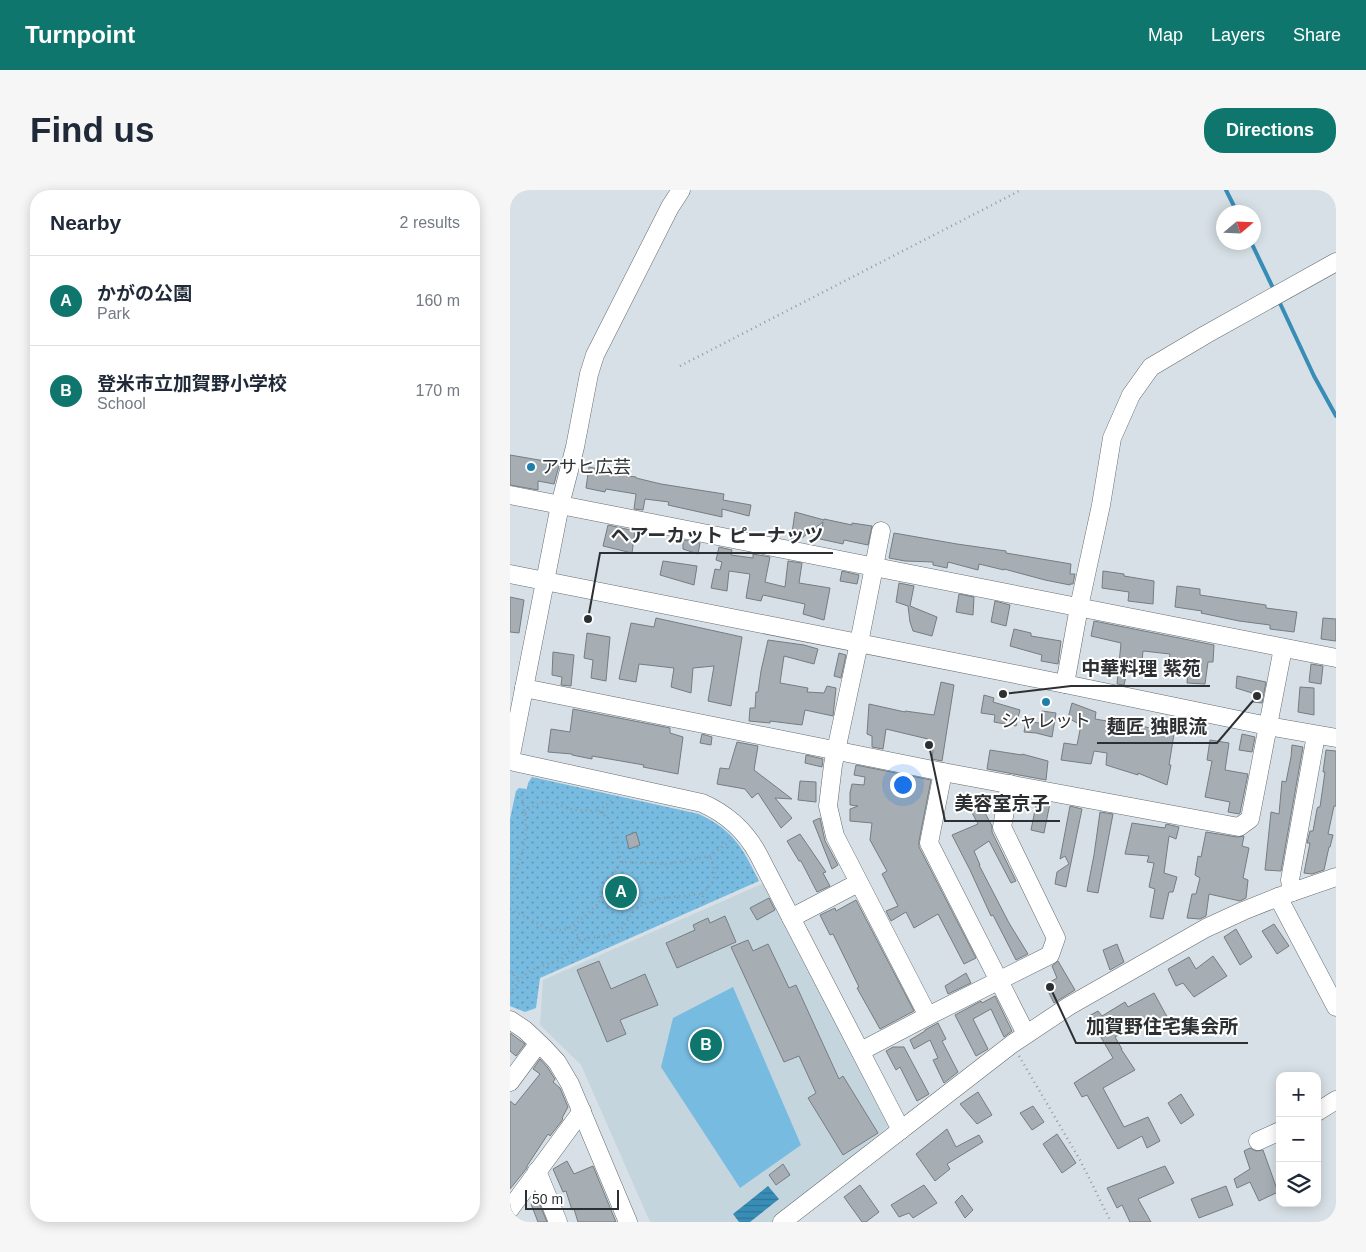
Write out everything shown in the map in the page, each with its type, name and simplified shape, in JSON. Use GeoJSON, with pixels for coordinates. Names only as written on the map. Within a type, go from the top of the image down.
{"type":"FeatureCollection","features":[{"type":"Feature","properties":{"kind":"street"},"geometry":{"type":"LineString","coordinates":[[681,190],[670,207],[595,355],[589,374],[575,447],[560,505],[510,761],[702,803],[714,808],[735,823],[752,842],[901,1130]]}},
{"type":"Feature","properties":{"kind":"street"},"geometry":{"type":"LineString","coordinates":[[1065,684],[1079,607],[1101,506],[1112,438],[1131,394],[1151,367],[1213,330],[1336,262]]}},
{"type":"Feature","properties":{"kind":"street"},"geometry":{"type":"LineString","coordinates":[[510,495],[1336,658]]}},
{"type":"Feature","properties":{"kind":"street"},"geometry":{"type":"LineString","coordinates":[[881,531],[836,750],[828,806],[835,836],[928,1016]]}},
{"type":"Feature","properties":{"kind":"street"},"geometry":{"type":"LineString","coordinates":[[510,574],[1336,738]]}},
{"type":"Feature","properties":{"kind":"street"},"geometry":{"type":"LineString","coordinates":[[524,688],[943,772],[1238,827],[1250,819],[1283,648]]}},
{"type":"Feature","properties":{"kind":"street"},"geometry":{"type":"LineString","coordinates":[[1316,735],[1290,880],[1285,894],[1336,1007]]}},
{"type":"Feature","properties":{"kind":"street"},"geometry":{"type":"LineString","coordinates":[[943,772],[929,843],[998,980],[1019,1039]]}},
{"type":"Feature","properties":{"kind":"street"},"geometry":{"type":"LineString","coordinates":[[861,1051],[1050,954],[1056,938],[1002,827],[1010,784]]}},
{"type":"Feature","properties":{"kind":"street"},"geometry":{"type":"LineString","coordinates":[[782,1222],[1019,1039],[1069,1006],[1206,928],[1285,894],[1336,877]]}},
{"type":"Feature","properties":{"kind":"street"},"geometry":{"type":"LineString","coordinates":[[791,918],[858,883]]}},
{"type":"Feature","properties":{"kind":"street"},"geometry":{"type":"LineString","coordinates":[[510,1020],[525,1030],[544,1048],[557,1062],[570,1084],[628,1222]]}},
{"type":"Feature","properties":{"kind":"street"},"geometry":{"type":"LineString","coordinates":[[510,1082],[538,1044]]}},
{"type":"Feature","properties":{"kind":"street"},"geometry":{"type":"LineString","coordinates":[[1321,1109],[1336,1100]]}},
{"type":"Feature","properties":{"kind":"street"},"geometry":{"type":"LineString","coordinates":[[510,1208],[582,1111]]}},
{"type":"Feature","properties":{"kind":"street"},"geometry":{"type":"LineString","coordinates":[[1258,1141],[1276,1133]]}},
{"type":"Feature","properties":{"kind":"street"},"geometry":{"type":"LineString","coordinates":[[538,1171],[558,1222]]}},
{"type":"Feature","properties":{"kind":"path"},"geometry":{"type":"LineString","coordinates":[[680,366],[1021,190]]}},
{"type":"Feature","properties":{"kind":"path"},"geometry":{"type":"LineString","coordinates":[[510,888],[518,867],[526,834],[525,813],[521,794]]}},
{"type":"Feature","properties":{"kind":"path"},"geometry":{"type":"LineString","coordinates":[[600,811],[614,798]]}},
{"type":"Feature","properties":{"kind":"path"},"geometry":{"type":"LineString","coordinates":[[510,909],[550,930],[562,930],[574,926],[599,903],[602,892],[622,862],[612,827],[608,818],[600,811],[574,810],[545,802],[535,805],[525,813]]}},
{"type":"Feature","properties":{"kind":"path"},"geometry":{"type":"LineString","coordinates":[[622,862],[667,864],[710,856],[734,838]]}},
{"type":"Feature","properties":{"kind":"path"},"geometry":{"type":"LineString","coordinates":[[510,994],[519,980],[531,970],[560,960],[580,941],[608,936],[620,931],[633,912],[644,904],[662,898],[702,894],[714,881],[715,872],[710,856]]}},
{"type":"Feature","properties":{"kind":"path"},"geometry":{"type":"LineString","coordinates":[[702,894],[705,904]]}},
{"type":"Feature","properties":{"kind":"path"},"geometry":{"type":"LineString","coordinates":[[574,926],[580,941]]}},
{"type":"Feature","properties":{"kind":"path"},"geometry":{"type":"LineString","coordinates":[[510,970],[519,980]]}},
{"type":"Feature","properties":{"kind":"path"},"geometry":{"type":"LineString","coordinates":[[1019,1039],[1111,1222]]}},
{"type":"Feature","properties":{"kind":"shaded area"},"geometry":{"type":"Polygon","coordinates":[[[532,777],[699,814],[721,827],[736,841],[759,881],[540,978],[536,1008],[525,1012],[510,1006],[510,819],[516,791],[519,788],[527,789],[532,777]]]}},
{"type":"Feature","properties":{"kind":"shaded area"},"geometry":{"type":"Polygon","coordinates":[[[766,882],[891,1124],[772,1222],[650,1222],[581,1065],[540,1025],[543,980],[766,882]]]}},
{"type":"Feature","properties":{"kind":"shaded area"},"geometry":{"type":"Polygon","coordinates":[[[733,987],[801,1145],[740,1188],[661,1067],[673,1018],[733,987]]]}},
{"type":"Feature","properties":{"kind":"shaded area"},"geometry":{"type":"Polygon","coordinates":[[[768,1186],[779,1199],[750,1222],[739,1222],[733,1214],[768,1186]]]}},
{"type":"Feature","properties":{"kind":"building"},"geometry":{"type":"Polygon","coordinates":[[[510,455],[560,462],[554,484],[538,481],[538,490],[510,485],[510,455]]]}},
{"type":"Feature","properties":{"kind":"building"},"geometry":{"type":"Polygon","coordinates":[[[589,467],[661,484],[724,494],[723,500],[751,505],[749,516],[722,509],[722,517],[668,505],[669,502],[645,499],[643,510],[634,509],[636,494],[606,489],[605,492],[586,488],[589,467]]]}},
{"type":"Feature","properties":{"kind":"building"},"geometry":{"type":"Polygon","coordinates":[[[795,512],[824,520],[872,526],[868,545],[844,540],[843,544],[820,539],[823,522],[798,541],[791,540],[795,512]]]}},
{"type":"Feature","properties":{"kind":"building"},"geometry":{"type":"Polygon","coordinates":[[[608,525],[635,531],[632,553],[603,546],[608,525]]]}},
{"type":"Feature","properties":{"kind":"building"},"geometry":{"type":"Polygon","coordinates":[[[894,533],[1006,551],[1006,553],[1071,564],[1070,574],[1075,574],[1073,584],[1045,580],[979,564],[978,570],[948,562],[947,568],[933,565],[933,562],[905,561],[889,558],[894,533]]]}},
{"type":"Feature","properties":{"kind":"building"},"geometry":{"type":"Polygon","coordinates":[[[683,540],[700,543],[698,554],[683,549],[683,540]]]}},
{"type":"Feature","properties":{"kind":"building"},"geometry":{"type":"Polygon","coordinates":[[[719,547],[732,550],[731,555],[753,558],[753,554],[770,557],[765,582],[785,587],[788,561],[802,563],[799,583],[830,588],[824,620],[803,614],[805,604],[763,595],[761,601],[746,598],[750,574],[729,571],[727,591],[711,588],[715,569],[720,570],[722,562],[716,560],[719,547]]]}},
{"type":"Feature","properties":{"kind":"building"},"geometry":{"type":"Polygon","coordinates":[[[663,561],[697,566],[694,585],[660,575],[663,561]]]}},
{"type":"Feature","properties":{"kind":"building"},"geometry":{"type":"Polygon","coordinates":[[[842,571],[859,575],[857,584],[840,581],[842,571]]]}},
{"type":"Feature","properties":{"kind":"building"},"geometry":{"type":"Polygon","coordinates":[[[1103,571],[1154,581],[1153,604],[1128,601],[1129,592],[1102,588],[1103,571]]]}},
{"type":"Feature","properties":{"kind":"building"},"geometry":{"type":"Polygon","coordinates":[[[899,583],[914,586],[910,606],[937,617],[932,636],[913,631],[908,606],[896,602],[899,583]]]}},
{"type":"Feature","properties":{"kind":"building"},"geometry":{"type":"Polygon","coordinates":[[[1177,586],[1200,589],[1200,595],[1266,605],[1266,608],[1297,612],[1294,632],[1270,629],[1270,625],[1239,621],[1201,613],[1202,611],[1175,607],[1177,586]]]}},
{"type":"Feature","properties":{"kind":"building"},"geometry":{"type":"Polygon","coordinates":[[[959,594],[974,597],[973,615],[956,612],[959,594]]]}},
{"type":"Feature","properties":{"kind":"building"},"geometry":{"type":"Polygon","coordinates":[[[510,597],[524,600],[519,633],[510,632],[510,597]]]}},
{"type":"Feature","properties":{"kind":"building"},"geometry":{"type":"Polygon","coordinates":[[[995,601],[1010,605],[1006,626],[991,622],[995,601]]]}},
{"type":"Feature","properties":{"kind":"building"},"geometry":{"type":"Polygon","coordinates":[[[656,618],[742,637],[731,706],[708,701],[714,666],[693,668],[691,693],[671,687],[674,668],[639,664],[636,682],[619,679],[631,623],[654,627],[656,618]]]}},
{"type":"Feature","properties":{"kind":"building"},"geometry":{"type":"Polygon","coordinates":[[[1323,618],[1336,619],[1336,641],[1321,639],[1323,618]]]}},
{"type":"Feature","properties":{"kind":"building"},"geometry":{"type":"Polygon","coordinates":[[[1094,621],[1214,645],[1213,662],[1208,662],[1205,684],[1187,683],[1188,670],[1168,668],[1170,654],[1143,651],[1141,671],[1128,668],[1124,685],[1117,684],[1121,643],[1091,636],[1094,621]]]}},
{"type":"Feature","properties":{"kind":"building"},"geometry":{"type":"Polygon","coordinates":[[[1014,629],[1031,633],[1031,636],[1061,641],[1058,664],[1041,661],[1042,655],[1010,646],[1014,629]]]}},
{"type":"Feature","properties":{"kind":"building"},"geometry":{"type":"Polygon","coordinates":[[[587,633],[610,637],[606,681],[591,678],[593,660],[584,658],[587,633]]]}},
{"type":"Feature","properties":{"kind":"building"},"geometry":{"type":"Polygon","coordinates":[[[768,640],[818,649],[814,664],[784,656],[780,683],[808,688],[807,692],[824,693],[827,686],[836,688],[833,716],[805,710],[802,725],[770,721],[770,723],[749,721],[750,708],[755,708],[756,692],[758,692],[768,640]]]}},
{"type":"Feature","properties":{"kind":"building"},"geometry":{"type":"Polygon","coordinates":[[[553,652],[574,655],[571,686],[561,685],[562,677],[552,675],[553,652]]]}},
{"type":"Feature","properties":{"kind":"building"},"geometry":{"type":"Polygon","coordinates":[[[839,653],[846,655],[841,678],[834,676],[839,653]]]}},
{"type":"Feature","properties":{"kind":"building"},"geometry":{"type":"Polygon","coordinates":[[[1311,664],[1323,666],[1321,684],[1309,682],[1311,664]]]}},
{"type":"Feature","properties":{"kind":"building"},"geometry":{"type":"Polygon","coordinates":[[[1237,676],[1266,682],[1262,703],[1253,702],[1252,693],[1236,688],[1237,676]]]}},
{"type":"Feature","properties":{"kind":"building"},"geometry":{"type":"Polygon","coordinates":[[[941,682],[954,685],[942,761],[932,759],[933,750],[926,746],[928,739],[886,729],[883,749],[872,747],[872,736],[867,734],[869,704],[905,712],[934,715],[941,682]]]}},
{"type":"Feature","properties":{"kind":"building"},"geometry":{"type":"Polygon","coordinates":[[[1300,687],[1314,688],[1314,715],[1298,712],[1300,687]]]}},
{"type":"Feature","properties":{"kind":"building"},"geometry":{"type":"Polygon","coordinates":[[[984,695],[994,698],[993,702],[1020,710],[1016,726],[994,722],[995,715],[981,713],[984,695]]]}},
{"type":"Feature","properties":{"kind":"building"},"geometry":{"type":"Polygon","coordinates":[[[1072,703],[1096,712],[1095,719],[1131,725],[1132,723],[1153,729],[1155,718],[1176,722],[1167,785],[1138,773],[1138,775],[1106,765],[1107,753],[1094,751],[1091,764],[1061,760],[1064,743],[1077,745],[1081,725],[1068,718],[1072,703]]]}},
{"type":"Feature","properties":{"kind":"building"},"geometry":{"type":"Polygon","coordinates":[[[573,709],[670,728],[670,733],[683,737],[678,774],[643,767],[644,765],[592,756],[592,759],[572,754],[548,752],[551,729],[570,732],[573,709]]]}},
{"type":"Feature","properties":{"kind":"building"},"geometry":{"type":"Polygon","coordinates":[[[1042,711],[1056,713],[1052,737],[1024,732],[1026,722],[1040,723],[1042,711]]]}},
{"type":"Feature","properties":{"kind":"building"},"geometry":{"type":"Polygon","coordinates":[[[702,734],[712,737],[711,745],[700,743],[702,734]]]}},
{"type":"Feature","properties":{"kind":"building"},"geometry":{"type":"Polygon","coordinates":[[[1242,734],[1255,737],[1252,752],[1239,750],[1242,734]]]}},
{"type":"Feature","properties":{"kind":"building"},"geometry":{"type":"Polygon","coordinates":[[[1210,740],[1229,743],[1225,770],[1248,774],[1239,814],[1228,812],[1230,802],[1205,797],[1212,761],[1207,760],[1210,740]]]}},
{"type":"Feature","properties":{"kind":"building"},"geometry":{"type":"Polygon","coordinates":[[[737,742],[758,746],[754,770],[792,799],[775,798],[792,818],[781,828],[758,793],[752,798],[745,789],[717,784],[720,768],[729,769],[737,742]]]}},
{"type":"Feature","properties":{"kind":"building"},"geometry":{"type":"Polygon","coordinates":[[[1292,745],[1303,747],[1281,871],[1265,870],[1271,812],[1279,814],[1282,781],[1286,782],[1292,745]]]}},
{"type":"Feature","properties":{"kind":"building"},"geometry":{"type":"Polygon","coordinates":[[[990,750],[1022,754],[1048,761],[1046,780],[987,769],[990,750]]]}},
{"type":"Feature","properties":{"kind":"building"},"geometry":{"type":"Polygon","coordinates":[[[1326,750],[1336,751],[1336,806],[1334,806],[1328,834],[1333,835],[1324,870],[1312,874],[1304,873],[1310,843],[1307,843],[1310,831],[1313,831],[1317,809],[1320,807],[1326,750]]]}},
{"type":"Feature","properties":{"kind":"building"},"geometry":{"type":"Polygon","coordinates":[[[806,755],[823,759],[822,767],[805,763],[806,755]]]}},
{"type":"Feature","properties":{"kind":"building"},"geometry":{"type":"Polygon","coordinates":[[[856,765],[931,780],[919,847],[976,958],[964,964],[938,914],[914,928],[906,912],[891,921],[886,911],[898,906],[882,874],[887,871],[870,840],[872,823],[850,821],[850,809],[858,806],[850,805],[852,784],[864,785],[865,777],[854,775],[856,765]]]}},
{"type":"Feature","properties":{"kind":"building"},"geometry":{"type":"Polygon","coordinates":[[[800,781],[816,782],[816,802],[798,800],[800,781]]]}},
{"type":"Feature","properties":{"kind":"building"},"geometry":{"type":"Polygon","coordinates":[[[978,800],[992,826],[992,832],[1016,881],[1011,883],[989,841],[974,851],[979,865],[1009,923],[1028,954],[1016,960],[993,915],[991,916],[952,835],[978,824],[968,805],[978,800]]]}},
{"type":"Feature","properties":{"kind":"building"},"geometry":{"type":"Polygon","coordinates":[[[1037,800],[1050,803],[1044,833],[1031,830],[1037,800]]]}},
{"type":"Feature","properties":{"kind":"building"},"geometry":{"type":"Polygon","coordinates":[[[1070,806],[1082,809],[1066,887],[1055,884],[1057,872],[1069,864],[1065,856],[1060,859],[1070,806]]]}},
{"type":"Feature","properties":{"kind":"building"},"geometry":{"type":"Polygon","coordinates":[[[1100,812],[1113,814],[1098,893],[1087,891],[1100,812]]]}},
{"type":"Feature","properties":{"kind":"building"},"geometry":{"type":"Polygon","coordinates":[[[820,818],[825,841],[838,865],[832,869],[813,821],[820,818]]]}},
{"type":"Feature","properties":{"kind":"building"},"geometry":{"type":"Polygon","coordinates":[[[1132,823],[1165,828],[1166,824],[1179,827],[1176,839],[1169,836],[1164,873],[1177,877],[1173,892],[1169,892],[1163,919],[1150,917],[1155,889],[1149,887],[1154,863],[1147,862],[1149,856],[1125,854],[1132,823]]]}},
{"type":"Feature","properties":{"kind":"building"},"geometry":{"type":"Polygon","coordinates":[[[636,832],[640,845],[629,849],[626,836],[636,832]]]}},
{"type":"Feature","properties":{"kind":"building"},"geometry":{"type":"Polygon","coordinates":[[[1206,832],[1237,837],[1244,836],[1242,846],[1249,848],[1243,878],[1248,880],[1246,898],[1240,901],[1209,894],[1206,916],[1200,919],[1187,918],[1192,894],[1196,894],[1200,878],[1195,875],[1198,856],[1201,857],[1206,832]]]}},
{"type":"Feature","properties":{"kind":"building"},"geometry":{"type":"Polygon","coordinates":[[[800,834],[826,872],[823,873],[830,886],[817,892],[801,861],[799,861],[787,841],[800,834]]]}},
{"type":"Feature","properties":{"kind":"building"},"geometry":{"type":"Polygon","coordinates":[[[769,898],[775,910],[757,920],[750,908],[769,898]]]}},
{"type":"Feature","properties":{"kind":"building"},"geometry":{"type":"Polygon","coordinates":[[[856,900],[914,1011],[880,1029],[857,988],[859,987],[833,934],[830,935],[820,915],[835,908],[836,911],[856,900]]]}},
{"type":"Feature","properties":{"kind":"building"},"geometry":{"type":"Polygon","coordinates":[[[725,916],[736,942],[677,968],[666,943],[695,930],[693,925],[708,918],[710,923],[725,916]]]}},
{"type":"Feature","properties":{"kind":"building"},"geometry":{"type":"Polygon","coordinates":[[[1274,924],[1289,946],[1277,954],[1262,931],[1274,924]]]}},
{"type":"Feature","properties":{"kind":"building"},"geometry":{"type":"Polygon","coordinates":[[[1236,929],[1252,957],[1240,965],[1224,937],[1236,929]]]}},
{"type":"Feature","properties":{"kind":"building"},"geometry":{"type":"Polygon","coordinates":[[[748,940],[753,951],[768,944],[789,988],[796,985],[839,1079],[843,1076],[878,1133],[843,1155],[808,1098],[816,1093],[799,1056],[784,1062],[731,947],[748,940]]]}},
{"type":"Feature","properties":{"kind":"building"},"geometry":{"type":"Polygon","coordinates":[[[1117,944],[1124,962],[1110,970],[1103,950],[1117,944]]]}},
{"type":"Feature","properties":{"kind":"building"},"geometry":{"type":"Polygon","coordinates":[[[1213,956],[1227,976],[1194,997],[1183,983],[1176,986],[1168,969],[1189,957],[1196,969],[1213,956]]]}},
{"type":"Feature","properties":{"kind":"building"},"geometry":{"type":"Polygon","coordinates":[[[599,961],[611,989],[645,974],[658,1005],[620,1020],[626,1034],[607,1042],[577,970],[599,961]]]}},
{"type":"Feature","properties":{"kind":"building"},"geometry":{"type":"Polygon","coordinates":[[[1058,961],[1075,990],[1054,1003],[1045,985],[1057,978],[1052,966],[1058,961]]]}},
{"type":"Feature","properties":{"kind":"building"},"geometry":{"type":"Polygon","coordinates":[[[966,973],[971,983],[948,994],[945,986],[966,973]]]}},
{"type":"Feature","properties":{"kind":"building"},"geometry":{"type":"Polygon","coordinates":[[[1154,993],[1171,1024],[1154,1034],[1146,1019],[1115,1037],[1135,1070],[1103,1088],[1124,1127],[1148,1117],[1160,1141],[1147,1148],[1142,1136],[1118,1149],[1087,1095],[1082,1097],[1074,1083],[1113,1058],[1087,1017],[1098,1011],[1102,1016],[1125,1002],[1128,1007],[1154,993]]]}},
{"type":"Feature","properties":{"kind":"building"},"geometry":{"type":"Polygon","coordinates":[[[995,996],[1012,1031],[1004,1037],[991,1009],[973,1019],[988,1049],[976,1056],[955,1015],[995,996]]]}},
{"type":"Feature","properties":{"kind":"building"},"geometry":{"type":"Polygon","coordinates":[[[938,1023],[946,1039],[942,1041],[958,1072],[944,1083],[933,1060],[938,1058],[930,1040],[914,1049],[910,1040],[938,1023]]]}},
{"type":"Feature","properties":{"kind":"building"},"geometry":{"type":"Polygon","coordinates":[[[510,1033],[525,1044],[516,1056],[510,1051],[510,1033]]]}},
{"type":"Feature","properties":{"kind":"building"},"geometry":{"type":"Polygon","coordinates":[[[893,1047],[904,1047],[929,1094],[917,1101],[900,1067],[896,1070],[886,1051],[893,1047]]]}},
{"type":"Feature","properties":{"kind":"building"},"geometry":{"type":"Polygon","coordinates":[[[540,1059],[555,1079],[553,1082],[560,1088],[568,1107],[561,1122],[550,1136],[548,1134],[527,1168],[510,1189],[510,1101],[515,1105],[540,1074],[533,1069],[540,1059]]]}},
{"type":"Feature","properties":{"kind":"building"},"geometry":{"type":"Polygon","coordinates":[[[978,1092],[992,1115],[977,1124],[960,1104],[978,1092]]]}},
{"type":"Feature","properties":{"kind":"building"},"geometry":{"type":"Polygon","coordinates":[[[1181,1094],[1194,1115],[1181,1124],[1168,1103],[1181,1094]]]}},
{"type":"Feature","properties":{"kind":"building"},"geometry":{"type":"Polygon","coordinates":[[[1033,1106],[1044,1122],[1032,1130],[1020,1113],[1033,1106]]]}},
{"type":"Feature","properties":{"kind":"building"},"geometry":{"type":"Polygon","coordinates":[[[947,1129],[956,1147],[979,1135],[983,1142],[947,1164],[950,1169],[935,1181],[916,1154],[947,1129]]]}},
{"type":"Feature","properties":{"kind":"building"},"geometry":{"type":"Polygon","coordinates":[[[1057,1134],[1076,1163],[1062,1173],[1043,1144],[1057,1134]]]}},
{"type":"Feature","properties":{"kind":"building"},"geometry":{"type":"Polygon","coordinates":[[[1250,1148],[1256,1151],[1263,1150],[1276,1186],[1276,1193],[1259,1201],[1250,1182],[1237,1188],[1234,1179],[1250,1169],[1244,1151],[1250,1148]]]}},
{"type":"Feature","properties":{"kind":"building"},"geometry":{"type":"Polygon","coordinates":[[[567,1161],[574,1174],[593,1166],[616,1222],[578,1222],[566,1191],[563,1192],[553,1169],[567,1161]]]}},
{"type":"Feature","properties":{"kind":"building"},"geometry":{"type":"Polygon","coordinates":[[[783,1164],[790,1175],[776,1185],[769,1175],[783,1164]]]}},
{"type":"Feature","properties":{"kind":"building"},"geometry":{"type":"Polygon","coordinates":[[[1165,1166],[1174,1183],[1138,1199],[1151,1222],[1130,1222],[1122,1205],[1117,1208],[1107,1188],[1165,1166]]]}},
{"type":"Feature","properties":{"kind":"building"},"geometry":{"type":"Polygon","coordinates":[[[860,1185],[879,1212],[866,1222],[862,1222],[844,1197],[860,1185]]]}},
{"type":"Feature","properties":{"kind":"building"},"geometry":{"type":"Polygon","coordinates":[[[924,1185],[937,1203],[913,1218],[909,1213],[899,1217],[891,1205],[924,1185]]]}},
{"type":"Feature","properties":{"kind":"building"},"geometry":{"type":"Polygon","coordinates":[[[1226,1186],[1233,1205],[1199,1218],[1191,1199],[1226,1186]]]}},
{"type":"Feature","properties":{"kind":"building"},"geometry":{"type":"Polygon","coordinates":[[[962,1195],[973,1210],[965,1218],[955,1202],[962,1195]]]}},
{"type":"Feature","properties":{"kind":"building"},"geometry":{"type":"Polygon","coordinates":[[[538,1200],[547,1222],[538,1222],[531,1204],[538,1200]]]}},
{"type":"Feature","properties":{"kind":"waterway"},"geometry":{"type":"LineString","coordinates":[[1226,190],[1234,205]]}},
{"type":"Feature","properties":{"kind":"waterway"},"geometry":{"type":"LineString","coordinates":[[1255,250],[1274,290]]}},
{"type":"Feature","properties":{"kind":"waterway"},"geometry":{"type":"LineString","coordinates":[[1278,299],[1314,376],[1336,416]]}},
{"type":"Feature","properties":{"kind":"place","name":"アサヒ広芸"},"geometry":{"type":"Point","coordinates":[531,467]}},
{"type":"Feature","properties":{"kind":"place","name":"ヘアーカット ピーナッツ"},"geometry":{"type":"Point","coordinates":[588,619]}},
{"type":"Feature","properties":{"kind":"place","name":"中華料理 紫苑"},"geometry":{"type":"Point","coordinates":[1003,694]}},
{"type":"Feature","properties":{"kind":"place","name":"麺匠 独眼流"},"geometry":{"type":"Point","coordinates":[1257,696]}},
{"type":"Feature","properties":{"kind":"place","name":"シャレット"},"geometry":{"type":"Point","coordinates":[1046,702]}},
{"type":"Feature","properties":{"kind":"place","name":"美容室京子"},"geometry":{"type":"Point","coordinates":[929,745]}},
{"type":"Feature","properties":{"kind":"place","name":"かがの公園"},"geometry":{"type":"Point","coordinates":[621,892]}},
{"type":"Feature","properties":{"kind":"place","name":"加賀野住宅集会所"},"geometry":{"type":"Point","coordinates":[1050,987]}},
{"type":"Feature","properties":{"kind":"place","name":"登米市立加賀野小学校"},"geometry":{"type":"Point","coordinates":[706,1045]}}]}
